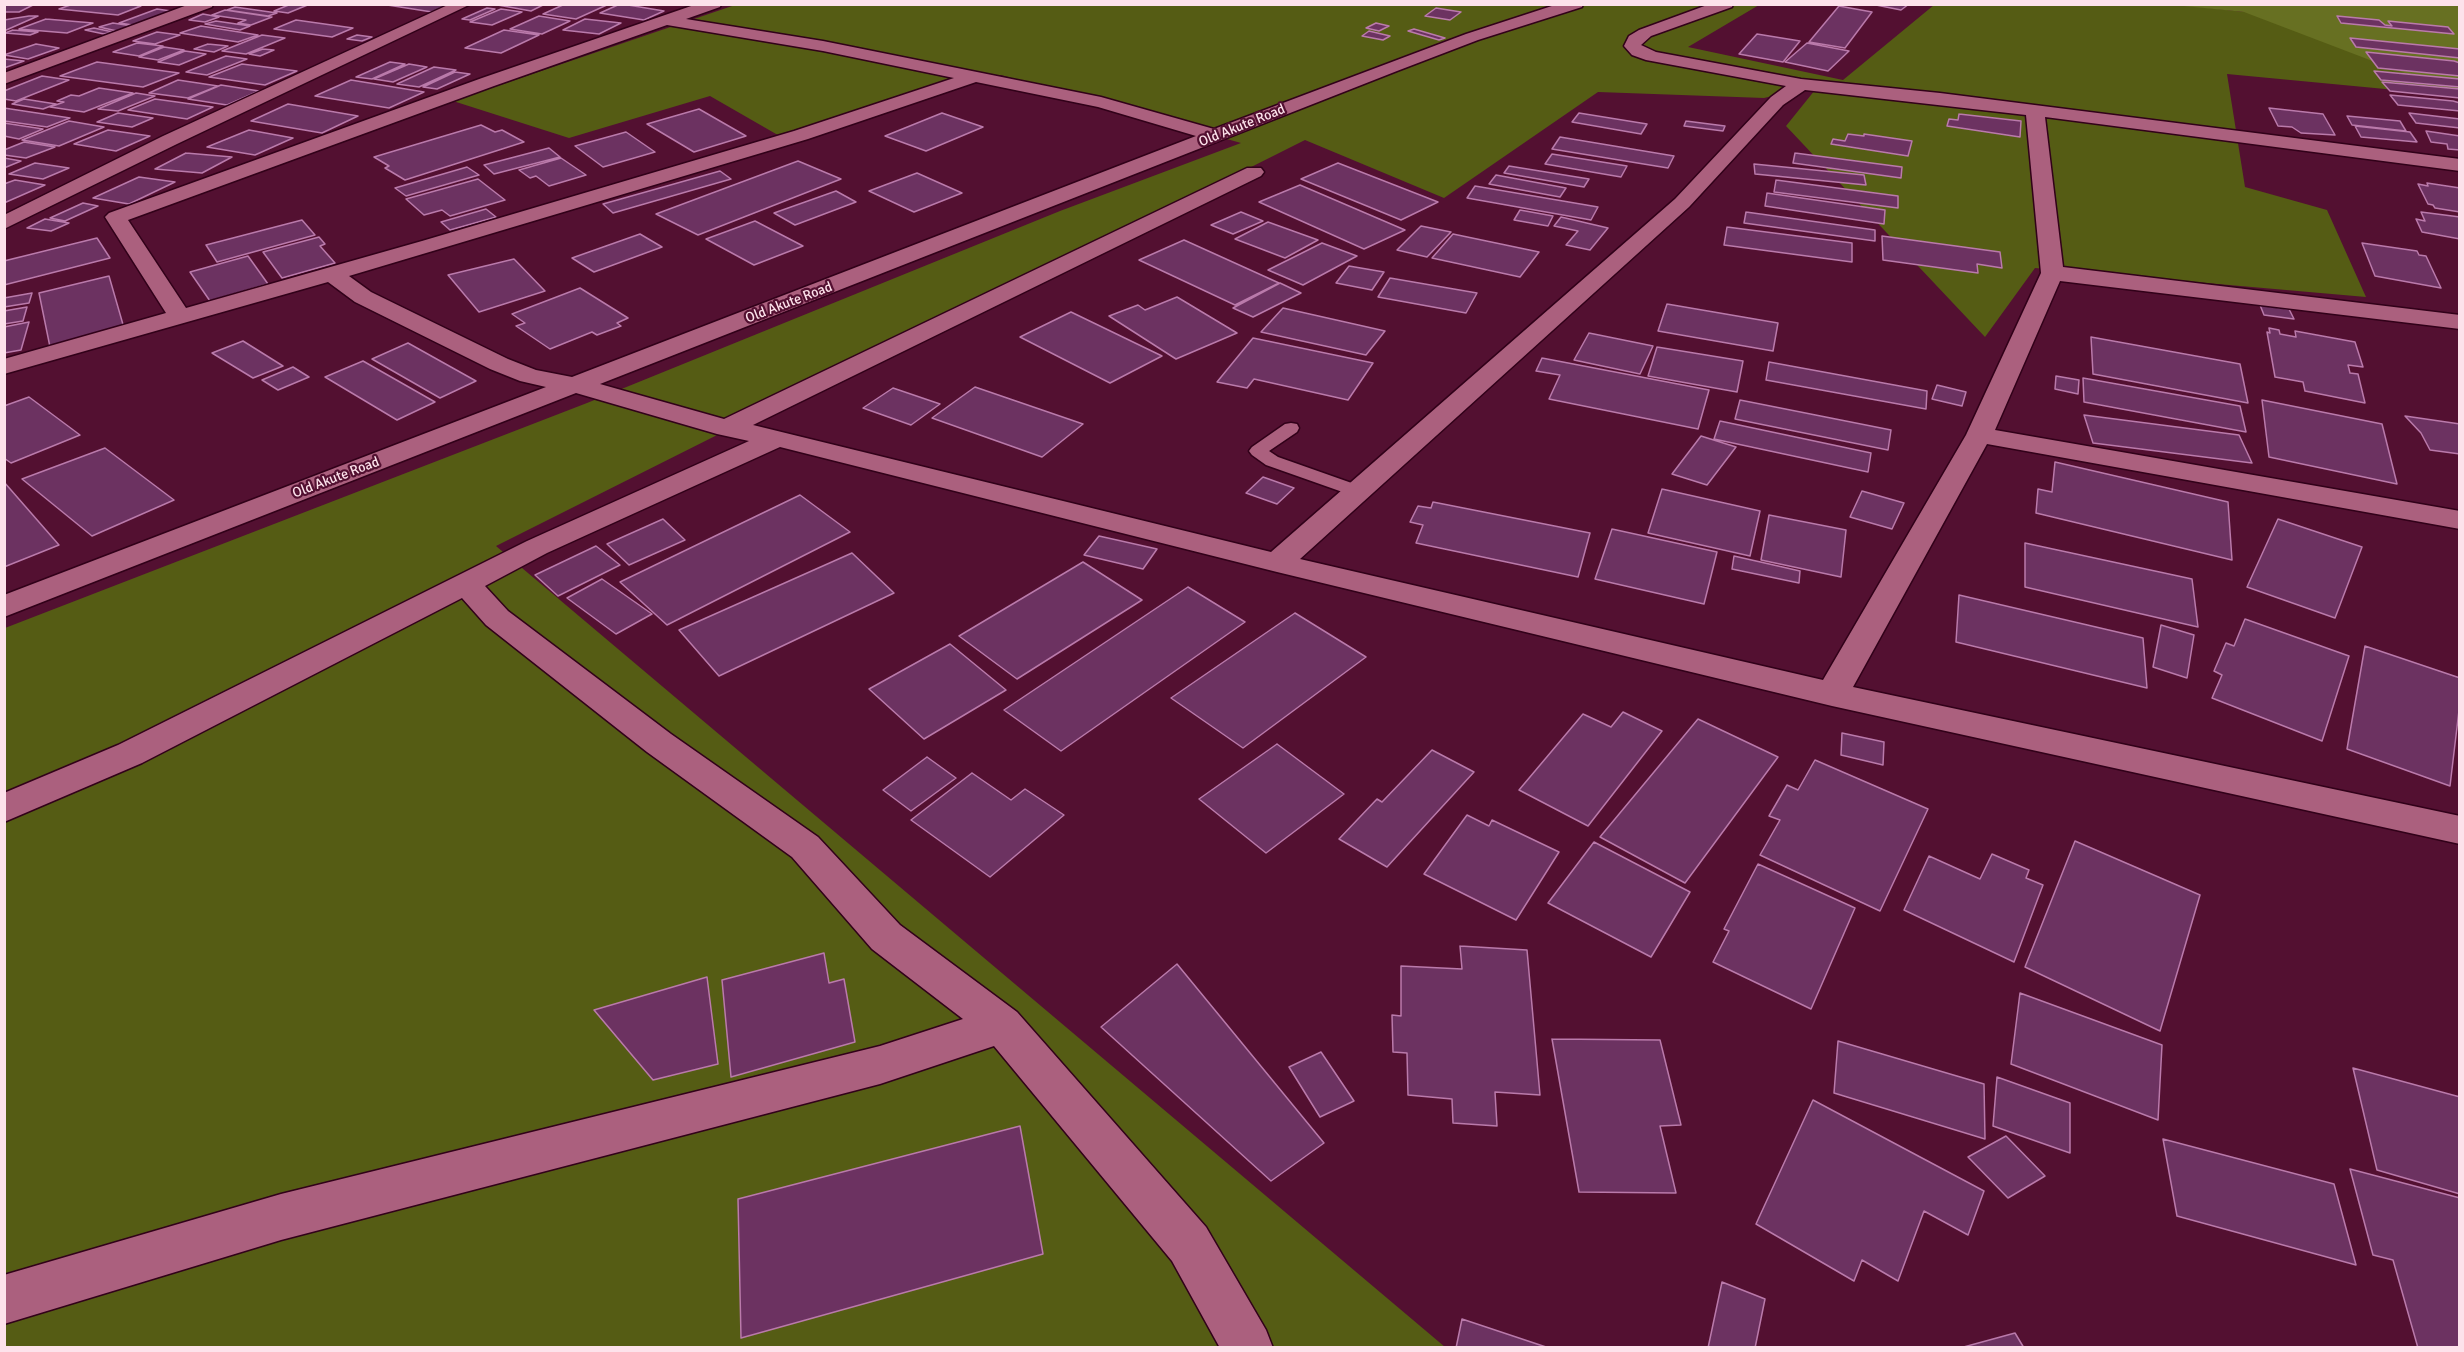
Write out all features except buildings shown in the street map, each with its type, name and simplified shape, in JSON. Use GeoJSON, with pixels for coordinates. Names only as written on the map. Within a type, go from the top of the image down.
{"type":"FeatureCollection","features":[{"type":"Feature","properties":{"kind":"street"},"geometry":{"type":"LineString","coordinates":[[4,79],[206,4]]}},
{"type":"Feature","properties":{"kind":"street"},"geometry":{"type":"LineString","coordinates":[[4,223],[170,140],[465,4]]}},
{"type":"Feature","properties":{"kind":"street"},"geometry":{"type":"LineString","coordinates":[[181,318],[116,217],[477,86],[714,4]]}},
{"type":"Feature","properties":{"kind":"street","name":"Old Akute Road"},"geometry":{"type":"LineString","coordinates":[[4,607],[1391,67],[1472,37],[1576,4]]}},
{"type":"Feature","properties":{"kind":"street"},"geometry":{"type":"LineString","coordinates":[[1726,4],[1645,33],[1635,40],[1632,46],[1652,56],[1801,84],[1870,90],[2460,165]]}},
{"type":"Feature","properties":{"kind":"street"},"geometry":{"type":"LineString","coordinates":[[664,20],[823,46],[1101,102],[1217,136]]}},
{"type":"Feature","properties":{"kind":"street"},"geometry":{"type":"LineString","coordinates":[[4,367],[181,318],[801,135],[975,77]]}},
{"type":"Feature","properties":{"kind":"street"},"geometry":{"type":"LineString","coordinates":[[1277,563],[1682,202],[1777,101],[1801,84]]}},
{"type":"Feature","properties":{"kind":"street"},"geometry":{"type":"LineString","coordinates":[[1832,694],[1979,435],[2052,273],[2035,111]]}},
{"type":"Feature","properties":{"kind":"street"},"geometry":{"type":"LineString","coordinates":[[726,428],[1254,172]]}},
{"type":"Feature","properties":{"kind":"street"},"geometry":{"type":"LineString","coordinates":[[2052,273],[2460,322]]}},
{"type":"Feature","properties":{"kind":"street"},"geometry":{"type":"LineString","coordinates":[[331,274],[363,297],[499,364],[529,376],[575,386],[726,428],[777,438],[1277,563],[1832,694],[2460,830]]}},
{"type":"Feature","properties":{"kind":"street"},"geometry":{"type":"LineString","coordinates":[[1979,435],[2460,520]]}},
{"type":"Feature","properties":{"kind":"street"},"geometry":{"type":"LineString","coordinates":[[4,808],[130,754],[537,547],[777,438]]}},
{"type":"Feature","properties":{"kind":"street"},"geometry":{"type":"LineString","coordinates":[[466,584],[497,618],[659,742],[805,847],[886,937],[1002,1025],[1189,1244],[1248,1347]]}},
{"type":"Feature","properties":{"kind":"street"},"geometry":{"type":"LineString","coordinates":[[4,1300],[281,1217],[880,1065],[1002,1025]]}},
{"type":"Feature","properties":{"kind":"lane"},"geometry":{"type":"LineString","coordinates":[[1292,428],[1258,452],[1272,461],[1357,491]]}},
{"type":"Feature","properties":{"kind":"green space"},"geometry":{"type":"Polygon","coordinates":[[[738,4],[1759,5],[1688,47],[1843,80],[1934,5],[2174,4],[2244,12],[2459,16],[2459,96],[2227,74],[2245,187],[2327,210],[2366,297],[2035,268],[1985,337],[1786,126],[1819,85],[1764,98],[1598,92],[1444,198],[1305,140],[496,546],[1445,1347],[5,1348],[5,628],[587,403],[1060,211],[1241,143],[1001,75],[783,138],[710,96],[569,138],[453,101],[738,4]]]}},
{"type":"Feature","properties":{"kind":"green space"},"geometry":{"type":"Polygon","coordinates":[[[2174,5],[2459,5],[2459,94],[2244,12],[2174,5]]]}}]}
